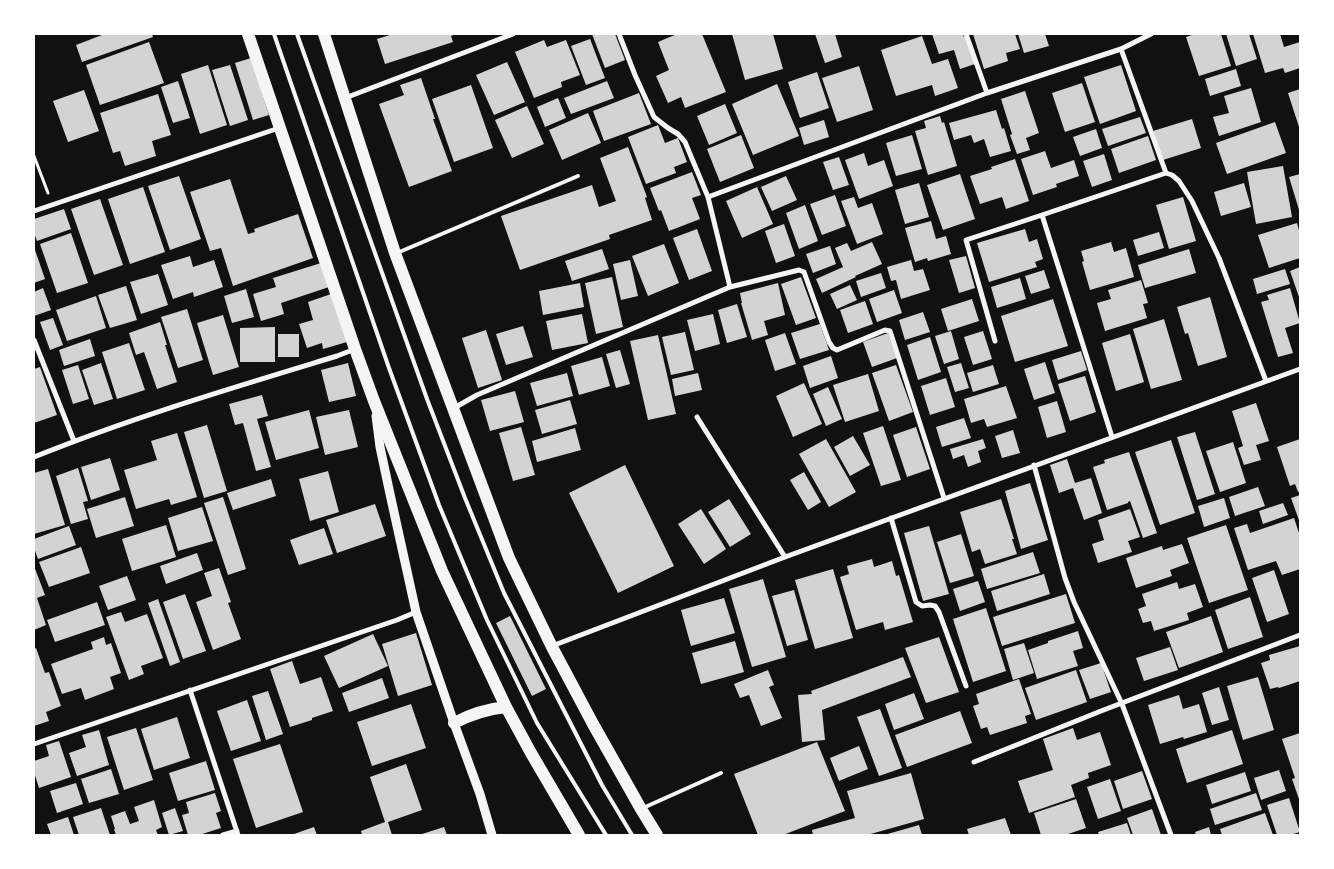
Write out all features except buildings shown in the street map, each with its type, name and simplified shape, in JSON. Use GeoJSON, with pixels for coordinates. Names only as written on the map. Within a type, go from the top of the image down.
{"type":"FeatureCollection","features":[{"type":"Feature","properties":{"kind":"main road"},"geometry":{"type":"LineString","coordinates":[[248,34],[355,349],[442,571],[506,707],[579,835]]}},
{"type":"Feature","properties":{"kind":"main road"},"geometry":{"type":"LineString","coordinates":[[324,34],[395,254],[509,558],[552,647],[593,724],[657,835]]}},
{"type":"Feature","properties":{"kind":"main road"},"geometry":{"type":"LineString","coordinates":[[454,723],[482,711],[506,707]]}},
{"type":"Feature","properties":{"kind":"street"},"geometry":{"type":"LineString","coordinates":[[346,98],[513,34]]}},
{"type":"Feature","properties":{"kind":"street"},"geometry":{"type":"LineString","coordinates":[[620,34],[635,75],[654,117],[681,137],[708,196],[730,287]]}},
{"type":"Feature","properties":{"kind":"street"},"geometry":{"type":"LineString","coordinates":[[966,34],[987,93]]}},
{"type":"Feature","properties":{"kind":"street"},"geometry":{"type":"LineString","coordinates":[[708,196],[987,93],[1121,49],[1151,34]]}},
{"type":"Feature","properties":{"kind":"street"},"geometry":{"type":"LineString","coordinates":[[1121,49],[1166,173]]}},
{"type":"Feature","properties":{"kind":"street"},"geometry":{"type":"LineString","coordinates":[[34,211],[280,128]]}},
{"type":"Feature","properties":{"kind":"street"},"geometry":{"type":"LineString","coordinates":[[996,341],[966,243],[967,239],[1166,173],[1179,181],[1192,201],[1222,265],[1266,381]]}},
{"type":"Feature","properties":{"kind":"street"},"geometry":{"type":"LineString","coordinates":[[1042,215],[1112,437]]}},
{"type":"Feature","properties":{"kind":"street"},"geometry":{"type":"LineString","coordinates":[[452,409],[477,395],[730,287],[799,270],[804,272],[829,342],[833,348],[837,350],[885,330],[890,331],[944,498]]}},
{"type":"Feature","properties":{"kind":"street"},"geometry":{"type":"LineString","coordinates":[[34,340],[74,441]]}},
{"type":"Feature","properties":{"kind":"street"},"geometry":{"type":"LineString","coordinates":[[34,457],[157,411],[355,349]]}},
{"type":"Feature","properties":{"kind":"street"},"geometry":{"type":"LineString","coordinates":[[552,647],[785,557],[1300,369]]}},
{"type":"Feature","properties":{"kind":"street"},"geometry":{"type":"LineString","coordinates":[[374,401],[382,456],[416,612],[480,794],[492,835]]}},
{"type":"Feature","properties":{"kind":"street"},"geometry":{"type":"LineString","coordinates":[[697,417],[785,557]]}},
{"type":"Feature","properties":{"kind":"street"},"geometry":{"type":"LineString","coordinates":[[1034,465],[1065,578],[1074,602],[1122,704],[1172,835]]}},
{"type":"Feature","properties":{"kind":"street"},"geometry":{"type":"LineString","coordinates":[[891,518],[916,602],[922,606],[936,606],[966,686]]}},
{"type":"Feature","properties":{"kind":"street"},"geometry":{"type":"LineString","coordinates":[[34,744],[398,620],[416,612]]}},
{"type":"Feature","properties":{"kind":"street"},"geometry":{"type":"LineString","coordinates":[[974,762],[1300,635]]}},
{"type":"Feature","properties":{"kind":"street"},"geometry":{"type":"LineString","coordinates":[[190,690],[237,833],[223,835]]}},
{"type":"Feature","properties":{"kind":"lane"},"geometry":{"type":"LineString","coordinates":[[274,34],[389,368],[440,505],[487,620],[537,723],[606,835]]}},
{"type":"Feature","properties":{"kind":"lane"},"geometry":{"type":"LineString","coordinates":[[297,34],[427,399],[504,593],[602,785],[632,835]]}},
{"type":"Feature","properties":{"kind":"lane"},"geometry":{"type":"LineString","coordinates":[[395,254],[578,176]]}},
{"type":"Feature","properties":{"kind":"lane"},"geometry":{"type":"LineString","coordinates":[[641,809],[721,773]]}},
{"type":"Feature","properties":{"kind":"path"},"geometry":{"type":"LineString","coordinates":[[34,156],[47,189]]}}]}
